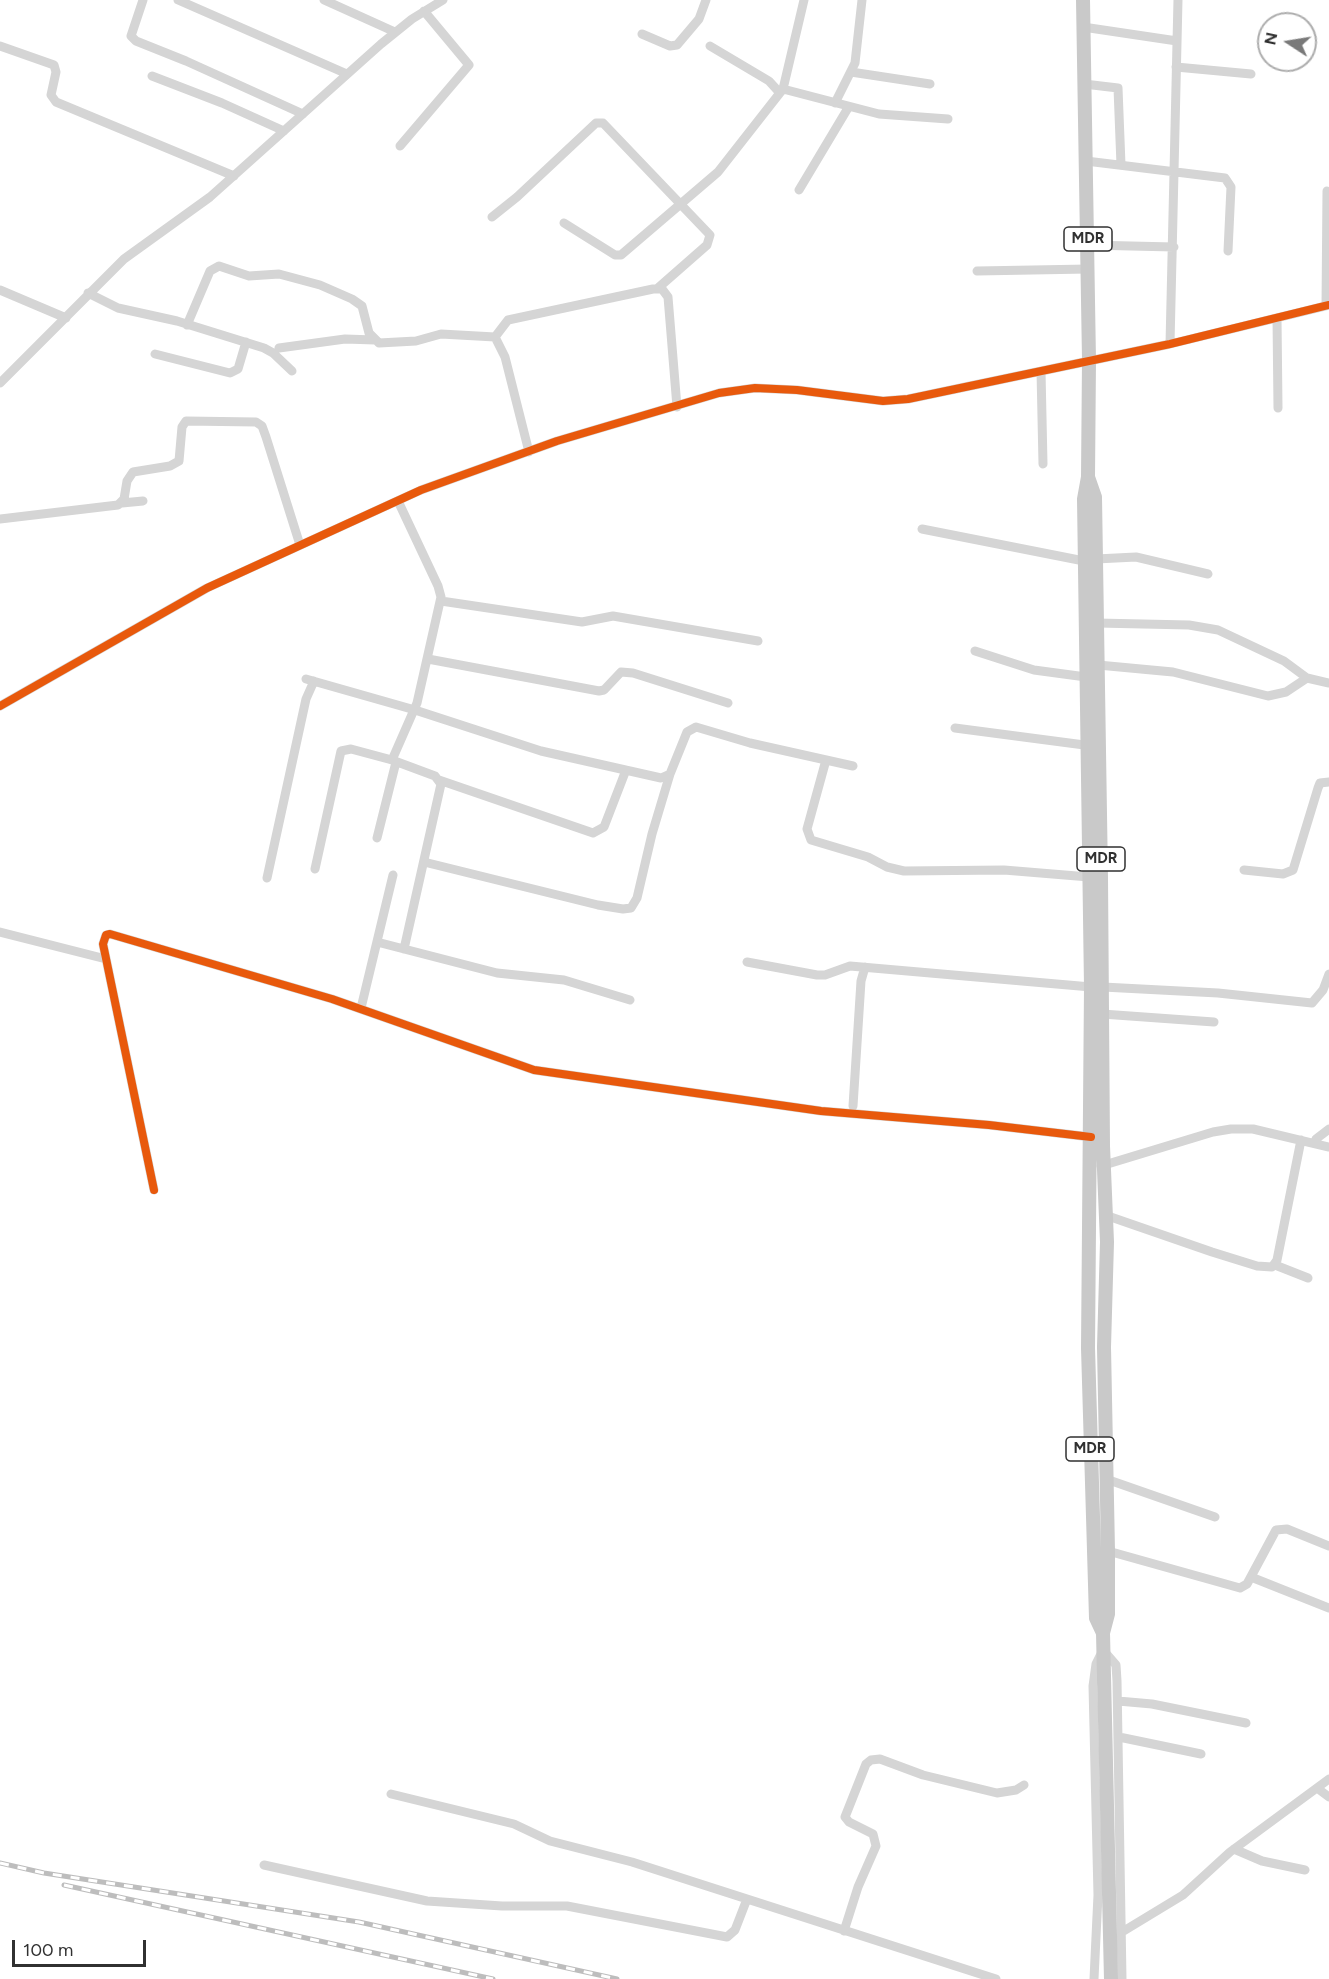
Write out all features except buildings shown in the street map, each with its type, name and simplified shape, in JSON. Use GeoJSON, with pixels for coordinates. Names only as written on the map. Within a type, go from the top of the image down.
{"type":"FeatureCollection","features":[{"type":"Feature","properties":{"kind":"main road","name":"MDR"},"geometry":{"type":"LineString","coordinates":[[1083,0],[1089,360],[1088,477],[1083,499],[1097,623],[1098,664],[1089,877],[1096,963]]}},
{"type":"Feature","properties":{"kind":"main road","name":"MDR"},"geometry":{"type":"LineString","coordinates":[[1090,560],[1086,677],[1093,746],[1097,987],[1090,1170],[1088,1348],[1096,1618],[1103,1633]]}},
{"type":"Feature","properties":{"kind":"main road","name":"MDR"},"geometry":{"type":"LineString","coordinates":[[1097,987],[1102,1014],[1107,1242],[1104,1347],[1108,1614],[1103,1633],[1103,1650],[1111,1979]]}},
{"type":"Feature","properties":{"kind":"street"},"geometry":{"type":"LineString","coordinates":[[143,0],[131,36],[136,41],[303,114]]}},
{"type":"Feature","properties":{"kind":"street"},"geometry":{"type":"LineString","coordinates":[[178,0],[347,74]]}},
{"type":"Feature","properties":{"kind":"street"},"geometry":{"type":"LineString","coordinates":[[324,0],[395,33]]}},
{"type":"Feature","properties":{"kind":"street"},"geometry":{"type":"LineString","coordinates":[[0,383],[88,293],[132,253],[210,197],[395,33],[423,11],[443,0]]}},
{"type":"Feature","properties":{"kind":"street"},"geometry":{"type":"LineString","coordinates":[[642,34],[670,46],[677,45],[699,19],[706,0]]}},
{"type":"Feature","properties":{"kind":"street"},"geometry":{"type":"LineString","coordinates":[[564,223],[618,256],[683,204],[718,172],[781,90],[804,0]]}},
{"type":"Feature","properties":{"kind":"street"},"geometry":{"type":"LineString","coordinates":[[835,104],[851,72],[857,51],[862,0]]}},
{"type":"Feature","properties":{"kind":"street"},"geometry":{"type":"LineString","coordinates":[[1170,344],[1178,0]]}},
{"type":"Feature","properties":{"kind":"street"},"geometry":{"type":"LineString","coordinates":[[400,146],[469,65],[423,11]]}},
{"type":"Feature","properties":{"kind":"street"},"geometry":{"type":"LineString","coordinates":[[1083,27],[1177,41]]}},
{"type":"Feature","properties":{"kind":"street"},"geometry":{"type":"LineString","coordinates":[[0,46],[54,65],[56,72],[51,95],[56,102],[234,176]]}},
{"type":"Feature","properties":{"kind":"street"},"geometry":{"type":"LineString","coordinates":[[710,46],[781,90],[879,114],[948,119]]}},
{"type":"Feature","properties":{"kind":"street"},"geometry":{"type":"LineString","coordinates":[[1176,67],[1251,74]]}},
{"type":"Feature","properties":{"kind":"street"},"geometry":{"type":"LineString","coordinates":[[851,72],[930,84]]}},
{"type":"Feature","properties":{"kind":"street"},"geometry":{"type":"LineString","coordinates":[[152,76],[222,103],[284,131]]}},
{"type":"Feature","properties":{"kind":"street"},"geometry":{"type":"LineString","coordinates":[[1084,84],[1118,88],[1121,165]]}},
{"type":"Feature","properties":{"kind":"street"},"geometry":{"type":"LineString","coordinates":[[799,190],[848,108]]}},
{"type":"Feature","properties":{"kind":"street"},"geometry":{"type":"LineString","coordinates":[[492,217],[518,197],[596,123],[600,122],[607,125],[710,235],[710,242],[658,288],[508,320],[495,337]]}},
{"type":"Feature","properties":{"kind":"street"},"geometry":{"type":"LineString","coordinates":[[1086,161],[1219,175],[1229,182],[1231,187],[1228,251]]}},
{"type":"Feature","properties":{"kind":"street"},"geometry":{"type":"LineString","coordinates":[[0,706],[207,588],[398,501],[529,452],[719,393],[754,388],[894,401],[1170,344],[1328,306],[1328,191]]}},
{"type":"Feature","properties":{"kind":"street"},"geometry":{"type":"LineString","coordinates":[[1088,245],[1174,247]]}},
{"type":"Feature","properties":{"kind":"street"},"geometry":{"type":"LineString","coordinates":[[187,325],[210,271],[219,266],[249,276],[279,274],[320,285],[352,299],[362,306],[369,333],[375,340]]}},
{"type":"Feature","properties":{"kind":"street"},"geometry":{"type":"LineString","coordinates":[[977,270],[1088,269]]}},
{"type":"Feature","properties":{"kind":"street"},"geometry":{"type":"LineString","coordinates":[[658,288],[668,297],[677,407]]}},
{"type":"Feature","properties":{"kind":"street"},"geometry":{"type":"LineString","coordinates":[[0,290],[66,318]]}},
{"type":"Feature","properties":{"kind":"street"},"geometry":{"type":"LineString","coordinates":[[88,293],[118,308],[246,342],[273,353],[292,371]]}},
{"type":"Feature","properties":{"kind":"street"},"geometry":{"type":"LineString","coordinates":[[1277,318],[1278,408]]}},
{"type":"Feature","properties":{"kind":"street"},"geometry":{"type":"LineString","coordinates":[[279,348],[345,339],[375,340],[385,344],[416,342],[441,334],[495,337]]}},
{"type":"Feature","properties":{"kind":"street"},"geometry":{"type":"LineString","coordinates":[[495,337],[505,357],[529,452]]}},
{"type":"Feature","properties":{"kind":"street"},"geometry":{"type":"LineString","coordinates":[[155,354],[230,373],[238,369],[246,342]]}},
{"type":"Feature","properties":{"kind":"street"},"geometry":{"type":"LineString","coordinates":[[1041,371],[1043,464]]}},
{"type":"Feature","properties":{"kind":"street"},"geometry":{"type":"LineString","coordinates":[[122,503],[127,481],[134,472],[170,466],[179,461],[182,427],[186,421],[256,422],[262,426],[266,437],[300,545]]}},
{"type":"Feature","properties":{"kind":"street"},"geometry":{"type":"LineString","coordinates":[[0,519],[143,501]]}},
{"type":"Feature","properties":{"kind":"street"},"geometry":{"type":"LineString","coordinates":[[377,838],[394,761],[415,710],[441,601],[438,586],[398,501]]}},
{"type":"Feature","properties":{"kind":"street"},"geometry":{"type":"LineString","coordinates":[[922,529],[1090,560],[1136,557],[1208,574]]}},
{"type":"Feature","properties":{"kind":"street"},"geometry":{"type":"LineString","coordinates":[[441,601],[576,621],[613,616],[759,641]]}},
{"type":"Feature","properties":{"kind":"street"},"geometry":{"type":"LineString","coordinates":[[1097,623],[1190,625],[1218,630],[1284,661],[1306,678],[1329,683]]}},
{"type":"Feature","properties":{"kind":"street"},"geometry":{"type":"LineString","coordinates":[[975,651],[1034,670],[1086,677]]}},
{"type":"Feature","properties":{"kind":"street"},"geometry":{"type":"LineString","coordinates":[[428,659],[599,691],[604,690],[621,672],[633,673],[728,703]]}},
{"type":"Feature","properties":{"kind":"street"},"geometry":{"type":"LineString","coordinates":[[1098,664],[1173,672],[1268,696],[1286,692],[1306,678]]}},
{"type":"Feature","properties":{"kind":"street"},"geometry":{"type":"LineString","coordinates":[[267,878],[310,680],[415,710],[541,751],[661,778],[670,774]]}},
{"type":"Feature","properties":{"kind":"street"},"geometry":{"type":"LineString","coordinates":[[424,862],[598,905],[631,908],[638,898],[652,834],[670,774],[687,732],[696,728],[852,766]]}},
{"type":"Feature","properties":{"kind":"street"},"geometry":{"type":"LineString","coordinates":[[955,728],[1093,746]]}},
{"type":"Feature","properties":{"kind":"street"},"geometry":{"type":"LineString","coordinates":[[315,869],[341,751],[351,748],[394,761],[440,780],[593,833],[604,827],[626,770]]}},
{"type":"Feature","properties":{"kind":"street"},"geometry":{"type":"LineString","coordinates":[[826,760],[807,829],[811,840],[868,857],[887,867],[904,871],[1004,870],[1089,877]]}},
{"type":"Feature","properties":{"kind":"street"},"geometry":{"type":"LineString","coordinates":[[404,949],[440,791],[440,780]]}},
{"type":"Feature","properties":{"kind":"street"},"geometry":{"type":"LineString","coordinates":[[1244,870],[1283,874],[1293,870],[1318,788],[1322,782],[1329,782]]}},
{"type":"Feature","properties":{"kind":"street"},"geometry":{"type":"LineString","coordinates":[[361,1008],[393,875]]}},
{"type":"Feature","properties":{"kind":"street"},"geometry":{"type":"LineString","coordinates":[[0,932],[106,959]]}},
{"type":"Feature","properties":{"kind":"street"},"geometry":{"type":"LineString","coordinates":[[154,1190],[106,959],[104,939],[110,934],[361,1008],[534,1070],[788,1107],[879,1117],[989,1125],[1091,1137]]}},
{"type":"Feature","properties":{"kind":"street"},"geometry":{"type":"LineString","coordinates":[[377,942],[497,973],[564,980],[630,1000]]}},
{"type":"Feature","properties":{"kind":"street"},"geometry":{"type":"LineString","coordinates":[[747,962],[817,975],[825,975],[850,966],[1097,987],[1218,993],[1312,1003],[1323,990],[1329,974]]}},
{"type":"Feature","properties":{"kind":"street"},"geometry":{"type":"LineString","coordinates":[[854,1106],[861,981],[865,967]]}},
{"type":"Feature","properties":{"kind":"street"},"geometry":{"type":"LineString","coordinates":[[1102,1014],[1214,1022]]}},
{"type":"Feature","properties":{"kind":"street"},"geometry":{"type":"LineString","coordinates":[[1090,1170],[1213,1132],[1231,1129],[1253,1129],[1329,1147]]}},
{"type":"Feature","properties":{"kind":"street"},"geometry":{"type":"LineString","coordinates":[[1316,1139],[1329,1129]]}},
{"type":"Feature","properties":{"kind":"street"},"geometry":{"type":"LineString","coordinates":[[1275,1265],[1301,1140]]}},
{"type":"Feature","properties":{"kind":"street"},"geometry":{"type":"LineString","coordinates":[[1105,1215],[1257,1266],[1267,1268],[1275,1265],[1308,1278]]}},
{"type":"Feature","properties":{"kind":"street"},"geometry":{"type":"LineString","coordinates":[[1106,1479],[1215,1517]]}},
{"type":"Feature","properties":{"kind":"street"},"geometry":{"type":"LineString","coordinates":[[1108,1551],[1236,1587],[1245,1586],[1276,1530],[1287,1529],[1329,1546]]}},
{"type":"Feature","properties":{"kind":"street"},"geometry":{"type":"LineString","coordinates":[[1251,1576],[1329,1608]]}},
{"type":"Feature","properties":{"kind":"street"},"geometry":{"type":"LineString","coordinates":[[1094,1979],[1098,1895],[1093,1686],[1096,1664],[1103,1650],[1116,1665],[1122,1979]]}},
{"type":"Feature","properties":{"kind":"street"},"geometry":{"type":"LineString","coordinates":[[1118,1701],[1152,1704],[1246,1723]]}},
{"type":"Feature","properties":{"kind":"street"},"geometry":{"type":"LineString","coordinates":[[1119,1737],[1201,1754]]}},
{"type":"Feature","properties":{"kind":"street"},"geometry":{"type":"LineString","coordinates":[[844,1932],[858,1887],[876,1845],[873,1834],[849,1822],[845,1817],[866,1764],[872,1760],[880,1760],[923,1776],[998,1792],[1016,1790],[1024,1785]]}},
{"type":"Feature","properties":{"kind":"street"},"geometry":{"type":"LineString","coordinates":[[1122,1932],[1184,1895],[1234,1849],[1329,1779]]}},
{"type":"Feature","properties":{"kind":"street"},"geometry":{"type":"LineString","coordinates":[[1317,1788],[1329,1797]]}},
{"type":"Feature","properties":{"kind":"street"},"geometry":{"type":"LineString","coordinates":[[391,1794],[514,1824],[550,1841],[632,1862],[996,1979]]}},
{"type":"Feature","properties":{"kind":"street"},"geometry":{"type":"LineString","coordinates":[[1234,1849],[1262,1861],[1305,1870]]}},
{"type":"Feature","properties":{"kind":"street"},"geometry":{"type":"LineString","coordinates":[[264,1865],[427,1901],[567,1906],[722,1936],[731,1935],[735,1930],[747,1899]]}},
{"type":"Feature","properties":{"kind":"railway"},"geometry":{"type":"LineString","coordinates":[[0,1863],[44,1873],[359,1922],[617,1979]]}},
{"type":"Feature","properties":{"kind":"railway"},"geometry":{"type":"LineString","coordinates":[[64,1885],[493,1979]]}},
{"type":"Feature","properties":{"kind":"cycle path"},"geometry":{"type":"LineString","coordinates":[[0,706],[207,588],[421,490],[557,441],[719,393],[755,388],[797,390],[883,401],[908,399],[1170,344],[1329,305]]}},
{"type":"Feature","properties":{"kind":"cycle path"},"geometry":{"type":"LineString","coordinates":[[154,1190],[103,944],[106,935],[110,934],[332,999],[534,1070],[821,1111],[989,1125],[1091,1137]]}}]}
